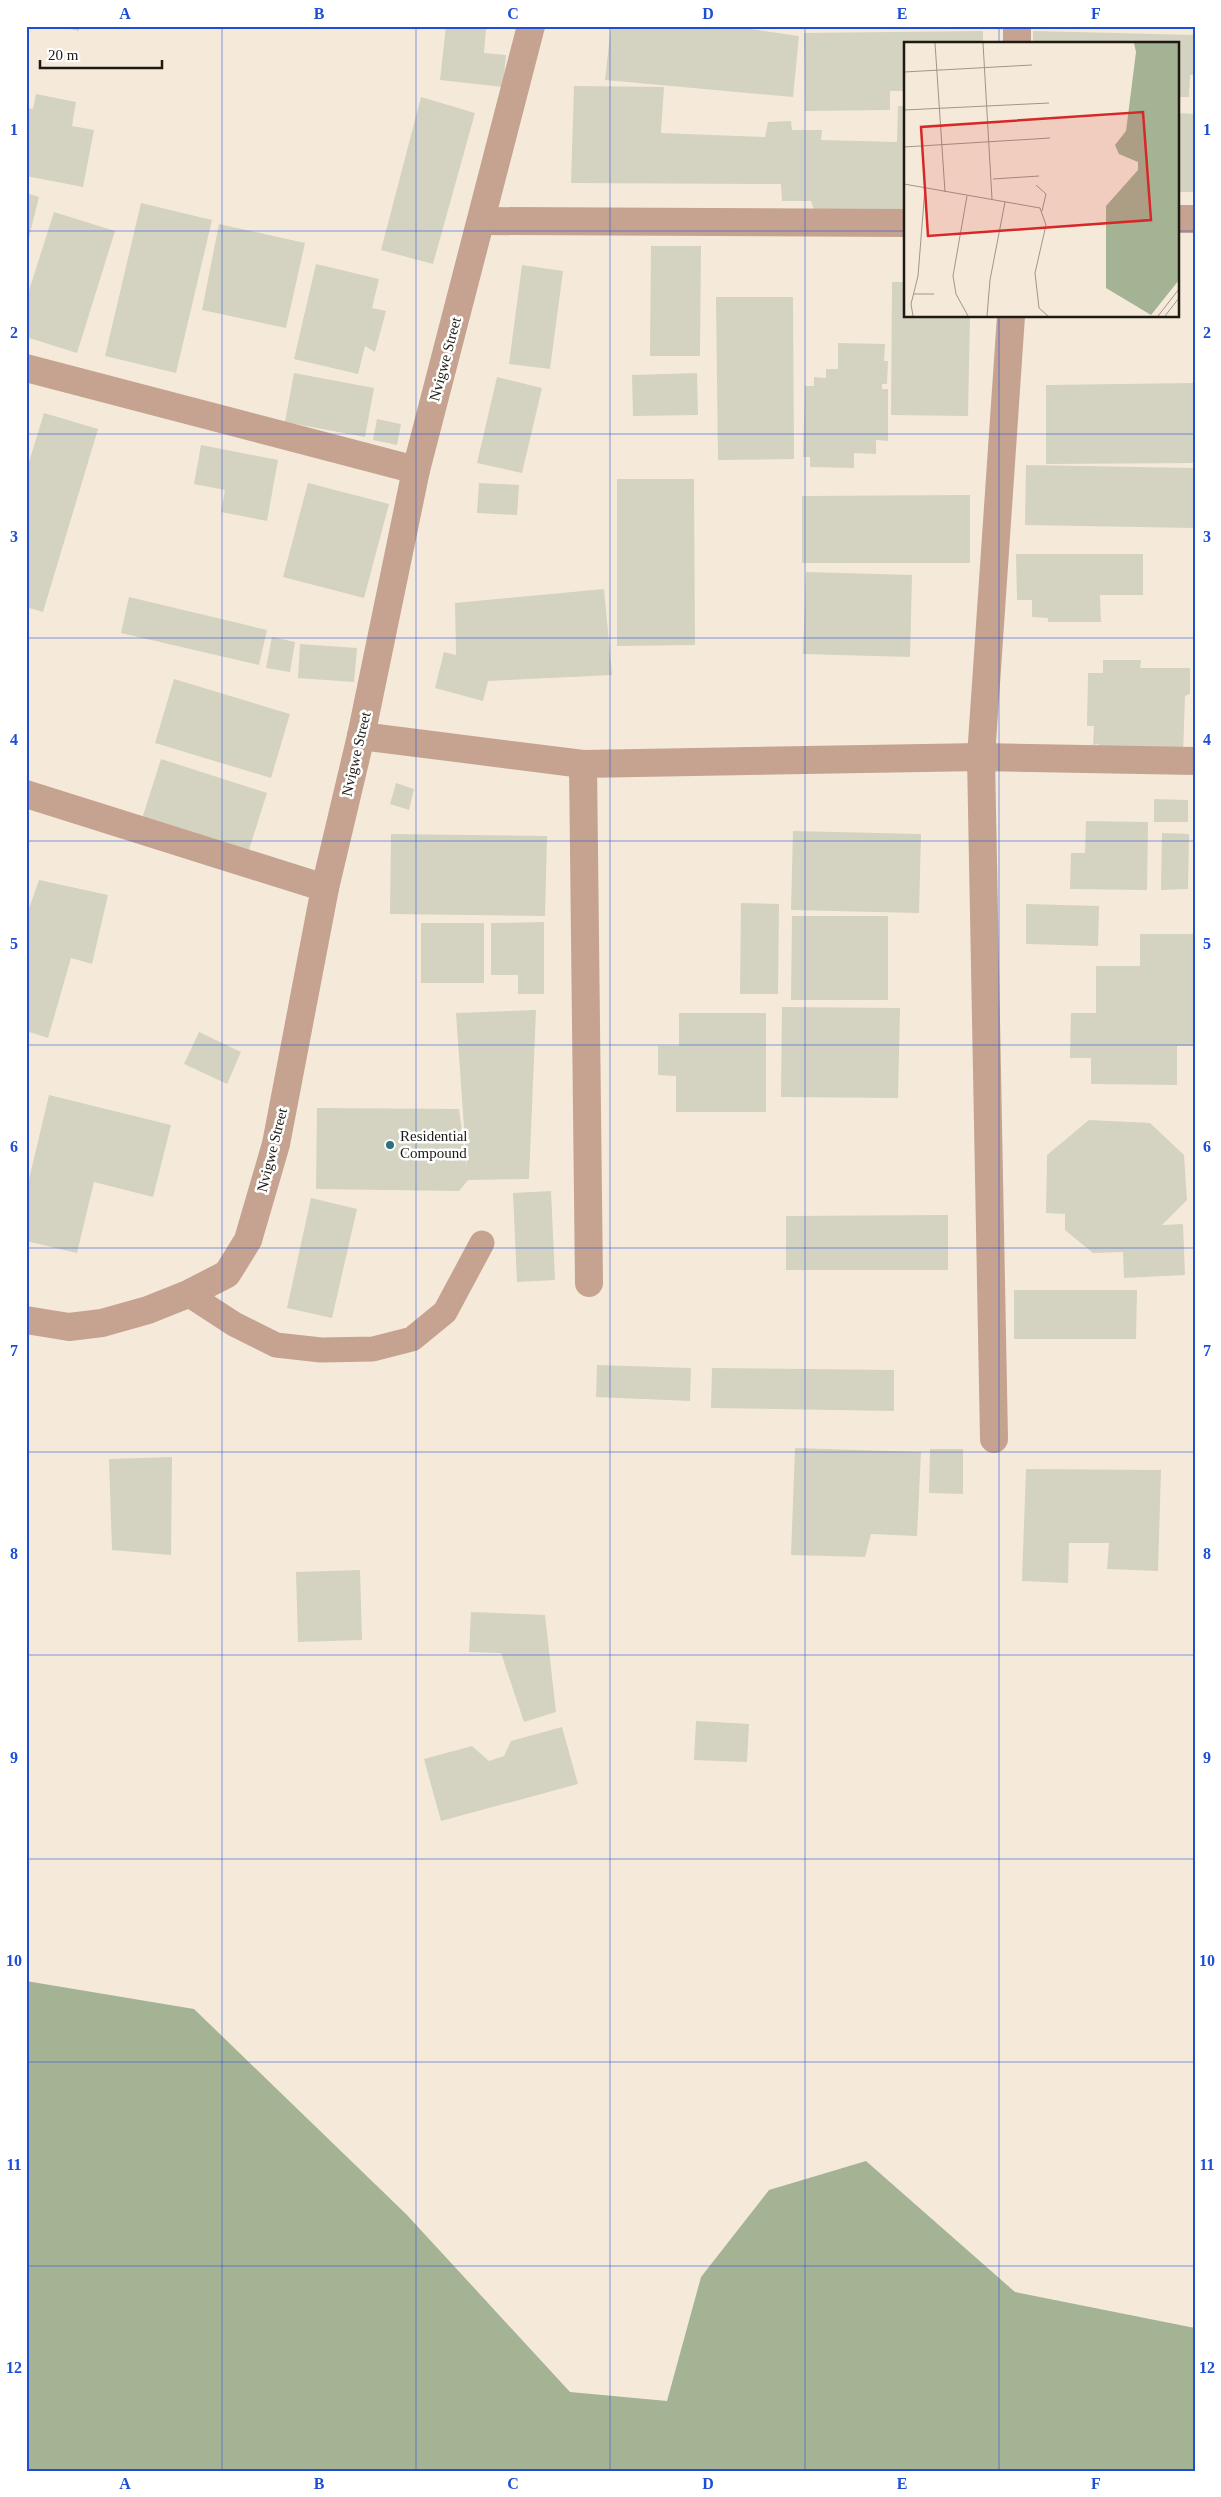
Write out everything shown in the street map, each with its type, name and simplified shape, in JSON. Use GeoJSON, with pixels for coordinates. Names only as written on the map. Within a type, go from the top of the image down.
{"type":"FeatureCollection","features":[{"type":"Feature","properties":{"kind":"street","name":"Nvigwe Street"},"geometry":{"type":"LineString","coordinates":[[26,1320],[69,1327],[102,1323],[148,1310],[188,1294],[227,1274],[248,1240],[276,1144],[325,888],[361,736],[416,470],[531,26]]}},
{"type":"Feature","properties":{"kind":"street"},"geometry":{"type":"LineString","coordinates":[[1017,26],[1017,42]]}},
{"type":"Feature","properties":{"kind":"street"},"geometry":{"type":"LineString","coordinates":[[1178,219],[1195,219]]}},
{"type":"Feature","properties":{"kind":"street"},"geometry":{"type":"LineString","coordinates":[[482,221],[904,223]]}},
{"type":"Feature","properties":{"kind":"street"},"geometry":{"type":"LineString","coordinates":[[994,1439],[981,757],[1010,318]]}},
{"type":"Feature","properties":{"kind":"street"},"geometry":{"type":"LineString","coordinates":[[26,368],[416,470]]}},
{"type":"Feature","properties":{"kind":"street"},"geometry":{"type":"LineString","coordinates":[[361,736],[583,764],[981,757],[1195,761]]}},
{"type":"Feature","properties":{"kind":"street"},"geometry":{"type":"LineString","coordinates":[[583,764],[589,1283]]}},
{"type":"Feature","properties":{"kind":"street"},"geometry":{"type":"LineString","coordinates":[[26,794],[325,888]]}},
{"type":"Feature","properties":{"kind":"lane"},"geometry":{"type":"LineString","coordinates":[[188,1294],[234,1324],[276,1345],[321,1350],[373,1349],[412,1339],[445,1312],[482,1243]]}},
{"type":"Feature","properties":{"kind":"shaded area"},"geometry":{"type":"Polygon","coordinates":[[[26,1981],[194,2009],[406,2214],[570,2392],[667,2401],[701,2277],[769,2190],[866,2161],[1015,2292],[1195,2328],[1195,2471],[26,2471],[26,1981]]]}},
{"type":"Feature","properties":{"kind":"building"},"geometry":{"type":"Polygon","coordinates":[[[56,26],[79,26],[79,31],[56,26]]]}},
{"type":"Feature","properties":{"kind":"building"},"geometry":{"type":"Polygon","coordinates":[[[446,26],[486,28],[484,53],[506,55],[503,87],[440,80],[446,26]]]}},
{"type":"Feature","properties":{"kind":"building"},"geometry":{"type":"Polygon","coordinates":[[[611,26],[730,26],[799,36],[793,97],[605,80],[611,26]]]}},
{"type":"Feature","properties":{"kind":"building"},"geometry":{"type":"Polygon","coordinates":[[[983,31],[983,42],[904,42],[904,91],[890,91],[890,110],[805,111],[804,33],[983,31]]]}},
{"type":"Feature","properties":{"kind":"building"},"geometry":{"type":"Polygon","coordinates":[[[1033,31],[1195,35],[1195,75],[1190,75],[1189,97],[1178,97],[1178,42],[1033,42],[1033,31]]]}},
{"type":"Feature","properties":{"kind":"building"},"geometry":{"type":"Polygon","coordinates":[[[574,86],[664,87],[661,133],[765,137],[768,122],[791,121],[792,130],[822,130],[821,140],[897,142],[898,106],[904,106],[904,213],[814,210],[811,201],[782,201],[781,184],[571,183],[574,86]]]}},
{"type":"Feature","properties":{"kind":"building"},"geometry":{"type":"Polygon","coordinates":[[[36,94],[76,102],[72,126],[94,130],[83,187],[26,176],[26,108],[33,109],[36,94]]]}},
{"type":"Feature","properties":{"kind":"building"},"geometry":{"type":"Polygon","coordinates":[[[421,97],[475,113],[433,264],[381,250],[421,97]]]}},
{"type":"Feature","properties":{"kind":"building"},"geometry":{"type":"Polygon","coordinates":[[[1178,113],[1195,114],[1195,192],[1178,192],[1178,113]]]}},
{"type":"Feature","properties":{"kind":"building"},"geometry":{"type":"Polygon","coordinates":[[[26,193],[39,197],[27,245],[26,245],[26,193]]]}},
{"type":"Feature","properties":{"kind":"building"},"geometry":{"type":"Polygon","coordinates":[[[141,203],[212,220],[176,373],[105,356],[141,203]]]}},
{"type":"Feature","properties":{"kind":"building"},"geometry":{"type":"Polygon","coordinates":[[[54,212],[115,231],[77,353],[26,337],[26,300],[54,212]]]}},
{"type":"Feature","properties":{"kind":"building"},"geometry":{"type":"Polygon","coordinates":[[[219,224],[305,243],[286,328],[202,310],[219,224]]]}},
{"type":"Feature","properties":{"kind":"building"},"geometry":{"type":"Polygon","coordinates":[[[651,246],[701,246],[700,356],[650,356],[651,246]]]}},
{"type":"Feature","properties":{"kind":"building"},"geometry":{"type":"Polygon","coordinates":[[[316,264],[379,279],[372,308],[386,311],[375,352],[365,346],[358,374],[294,359],[316,264]]]}},
{"type":"Feature","properties":{"kind":"building"},"geometry":{"type":"Polygon","coordinates":[[[522,265],[563,271],[550,369],[509,364],[522,265]]]}},
{"type":"Feature","properties":{"kind":"building"},"geometry":{"type":"Polygon","coordinates":[[[892,282],[904,282],[904,318],[970,318],[968,416],[891,415],[892,282]]]}},
{"type":"Feature","properties":{"kind":"building"},"geometry":{"type":"Polygon","coordinates":[[[716,297],[793,297],[794,459],[718,460],[716,297]]]}},
{"type":"Feature","properties":{"kind":"building"},"geometry":{"type":"Polygon","coordinates":[[[838,343],[885,344],[884,361],[888,361],[887,384],[882,384],[882,389],[888,389],[888,441],[876,440],[876,454],[854,453],[854,468],[810,467],[810,457],[803,457],[805,386],[814,386],[814,377],[826,378],[826,369],[838,369],[838,343]]]}},
{"type":"Feature","properties":{"kind":"building"},"geometry":{"type":"Polygon","coordinates":[[[294,373],[374,388],[365,437],[285,422],[294,373]]]}},
{"type":"Feature","properties":{"kind":"building"},"geometry":{"type":"Polygon","coordinates":[[[697,373],[698,415],[633,416],[632,375],[697,373]]]}},
{"type":"Feature","properties":{"kind":"building"},"geometry":{"type":"Polygon","coordinates":[[[497,377],[542,388],[522,473],[477,463],[497,377]]]}},
{"type":"Feature","properties":{"kind":"building"},"geometry":{"type":"Polygon","coordinates":[[[1195,383],[1195,463],[1046,464],[1046,385],[1195,383]]]}},
{"type":"Feature","properties":{"kind":"building"},"geometry":{"type":"Polygon","coordinates":[[[44,413],[98,429],[43,612],[26,607],[26,472],[44,413]]]}},
{"type":"Feature","properties":{"kind":"building"},"geometry":{"type":"Polygon","coordinates":[[[377,419],[401,424],[397,445],[373,440],[377,419]]]}},
{"type":"Feature","properties":{"kind":"building"},"geometry":{"type":"Polygon","coordinates":[[[201,445],[278,460],[267,521],[221,512],[225,490],[194,484],[201,445]]]}},
{"type":"Feature","properties":{"kind":"building"},"geometry":{"type":"Polygon","coordinates":[[[1026,465],[1195,468],[1195,528],[1025,525],[1026,465]]]}},
{"type":"Feature","properties":{"kind":"building"},"geometry":{"type":"Polygon","coordinates":[[[617,479],[694,479],[695,645],[617,646],[617,479]]]}},
{"type":"Feature","properties":{"kind":"building"},"geometry":{"type":"Polygon","coordinates":[[[308,483],[389,504],[364,598],[283,577],[308,483]]]}},
{"type":"Feature","properties":{"kind":"building"},"geometry":{"type":"Polygon","coordinates":[[[479,483],[519,485],[517,515],[477,513],[479,483]]]}},
{"type":"Feature","properties":{"kind":"building"},"geometry":{"type":"Polygon","coordinates":[[[970,495],[970,563],[802,563],[802,496],[970,495]]]}},
{"type":"Feature","properties":{"kind":"building"},"geometry":{"type":"Polygon","coordinates":[[[1016,554],[1143,554],[1143,595],[1100,595],[1101,622],[1048,622],[1048,618],[1032,617],[1032,600],[1017,600],[1016,554]]]}},
{"type":"Feature","properties":{"kind":"building"},"geometry":{"type":"Polygon","coordinates":[[[806,572],[912,575],[910,657],[803,654],[806,572]]]}},
{"type":"Feature","properties":{"kind":"building"},"geometry":{"type":"Polygon","coordinates":[[[604,589],[612,675],[488,681],[483,701],[435,688],[444,652],[456,655],[455,603],[604,589]]]}},
{"type":"Feature","properties":{"kind":"building"},"geometry":{"type":"Polygon","coordinates":[[[129,597],[267,630],[259,665],[121,633],[129,597]]]}},
{"type":"Feature","properties":{"kind":"building"},"geometry":{"type":"Polygon","coordinates":[[[272,637],[295,642],[290,672],[266,668],[272,637]]]}},
{"type":"Feature","properties":{"kind":"building"},"geometry":{"type":"Polygon","coordinates":[[[300,644],[357,648],[354,682],[298,678],[300,644]]]}},
{"type":"Feature","properties":{"kind":"building"},"geometry":{"type":"Polygon","coordinates":[[[1103,660],[1141,660],[1140,668],[1190,668],[1190,694],[1185,696],[1183,755],[1099,753],[1099,744],[1093,745],[1094,726],[1087,726],[1088,673],[1103,673],[1103,660]]]}},
{"type":"Feature","properties":{"kind":"building"},"geometry":{"type":"Polygon","coordinates":[[[174,679],[290,714],[271,778],[155,743],[174,679]]]}},
{"type":"Feature","properties":{"kind":"building"},"geometry":{"type":"Polygon","coordinates":[[[161,759],[267,793],[247,856],[141,822],[161,759]]]}},
{"type":"Feature","properties":{"kind":"building"},"geometry":{"type":"Polygon","coordinates":[[[396,783],[414,789],[409,810],[390,804],[396,783]]]}},
{"type":"Feature","properties":{"kind":"building"},"geometry":{"type":"Polygon","coordinates":[[[1154,799],[1188,800],[1188,822],[1154,822],[1154,799]]]}},
{"type":"Feature","properties":{"kind":"building"},"geometry":{"type":"Polygon","coordinates":[[[1086,821],[1148,822],[1147,890],[1070,889],[1071,853],[1085,853],[1086,821]]]}},
{"type":"Feature","properties":{"kind":"building"},"geometry":{"type":"Polygon","coordinates":[[[793,831],[921,834],[919,913],[791,910],[793,831]]]}},
{"type":"Feature","properties":{"kind":"building"},"geometry":{"type":"Polygon","coordinates":[[[1162,833],[1189,834],[1188,889],[1161,890],[1162,833]]]}},
{"type":"Feature","properties":{"kind":"building"},"geometry":{"type":"Polygon","coordinates":[[[391,834],[547,836],[545,916],[390,914],[391,834]]]}},
{"type":"Feature","properties":{"kind":"building"},"geometry":{"type":"Polygon","coordinates":[[[39,880],[108,895],[92,964],[71,958],[48,1038],[26,1031],[26,917],[39,880]]]}},
{"type":"Feature","properties":{"kind":"building"},"geometry":{"type":"Polygon","coordinates":[[[741,903],[779,904],[778,994],[740,994],[741,903]]]}},
{"type":"Feature","properties":{"kind":"building"},"geometry":{"type":"Polygon","coordinates":[[[1026,904],[1099,906],[1098,946],[1026,944],[1026,904]]]}},
{"type":"Feature","properties":{"kind":"building"},"geometry":{"type":"Polygon","coordinates":[[[792,916],[888,916],[888,1000],[791,1000],[792,916]]]}},
{"type":"Feature","properties":{"kind":"building"},"geometry":{"type":"Polygon","coordinates":[[[544,922],[544,994],[518,994],[518,975],[491,975],[491,923],[544,922]]]}},
{"type":"Feature","properties":{"kind":"building"},"geometry":{"type":"Polygon","coordinates":[[[421,923],[484,923],[484,983],[421,983],[421,923]]]}},
{"type":"Feature","properties":{"kind":"building"},"geometry":{"type":"Polygon","coordinates":[[[1140,934],[1195,934],[1195,1046],[1177,1046],[1177,1085],[1091,1084],[1091,1058],[1070,1058],[1071,1013],[1096,1013],[1096,966],[1140,966],[1140,934]]]}},
{"type":"Feature","properties":{"kind":"building"},"geometry":{"type":"Polygon","coordinates":[[[782,1007],[900,1008],[898,1098],[781,1097],[782,1007]]]}},
{"type":"Feature","properties":{"kind":"building"},"geometry":{"type":"Polygon","coordinates":[[[536,1010],[529,1179],[468,1180],[459,1191],[316,1189],[317,1108],[459,1109],[467,1170],[456,1013],[536,1010]]]}},
{"type":"Feature","properties":{"kind":"building"},"geometry":{"type":"Polygon","coordinates":[[[679,1013],[766,1013],[766,1112],[676,1112],[676,1076],[658,1075],[658,1046],[679,1046],[679,1013]]]}},
{"type":"Feature","properties":{"kind":"building"},"geometry":{"type":"Polygon","coordinates":[[[199,1032],[241,1052],[227,1084],[184,1064],[199,1032]]]}},
{"type":"Feature","properties":{"kind":"building"},"geometry":{"type":"Polygon","coordinates":[[[49,1095],[171,1125],[153,1197],[94,1182],[77,1253],[26,1241],[26,1192],[49,1095]]]}},
{"type":"Feature","properties":{"kind":"building"},"geometry":{"type":"Polygon","coordinates":[[[1089,1120],[1150,1123],[1184,1155],[1187,1200],[1162,1225],[1183,1224],[1185,1275],[1124,1278],[1123,1252],[1093,1253],[1065,1230],[1065,1214],[1046,1213],[1047,1155],[1089,1120]]]}},
{"type":"Feature","properties":{"kind":"building"},"geometry":{"type":"Polygon","coordinates":[[[551,1191],[555,1280],[517,1282],[513,1193],[551,1191]]]}},
{"type":"Feature","properties":{"kind":"building"},"geometry":{"type":"Polygon","coordinates":[[[311,1198],[357,1209],[332,1318],[287,1308],[311,1198]]]}},
{"type":"Feature","properties":{"kind":"building"},"geometry":{"type":"Polygon","coordinates":[[[948,1215],[948,1270],[786,1270],[786,1216],[948,1215]]]}},
{"type":"Feature","properties":{"kind":"building"},"geometry":{"type":"Polygon","coordinates":[[[1014,1290],[1137,1290],[1136,1339],[1014,1339],[1014,1290]]]}},
{"type":"Feature","properties":{"kind":"building"},"geometry":{"type":"Polygon","coordinates":[[[597,1365],[691,1368],[690,1401],[596,1397],[597,1365]]]}},
{"type":"Feature","properties":{"kind":"building"},"geometry":{"type":"Polygon","coordinates":[[[712,1368],[894,1370],[894,1411],[711,1408],[712,1368]]]}},
{"type":"Feature","properties":{"kind":"building"},"geometry":{"type":"Polygon","coordinates":[[[795,1448],[921,1452],[917,1536],[871,1534],[865,1557],[791,1555],[795,1448]]]}},
{"type":"Feature","properties":{"kind":"building"},"geometry":{"type":"Polygon","coordinates":[[[930,1449],[963,1449],[963,1494],[929,1493],[930,1449]]]}},
{"type":"Feature","properties":{"kind":"building"},"geometry":{"type":"Polygon","coordinates":[[[172,1457],[171,1555],[112,1550],[109,1459],[172,1457]]]}},
{"type":"Feature","properties":{"kind":"building"},"geometry":{"type":"Polygon","coordinates":[[[1026,1469],[1161,1470],[1158,1571],[1107,1569],[1109,1543],[1069,1543],[1068,1583],[1022,1581],[1026,1469]]]}},
{"type":"Feature","properties":{"kind":"building"},"geometry":{"type":"Polygon","coordinates":[[[360,1570],[362,1640],[298,1642],[296,1572],[360,1570]]]}},
{"type":"Feature","properties":{"kind":"building"},"geometry":{"type":"Polygon","coordinates":[[[471,1612],[545,1615],[556,1712],[524,1722],[501,1653],[469,1652],[471,1612]]]}},
{"type":"Feature","properties":{"kind":"building"},"geometry":{"type":"Polygon","coordinates":[[[696,1721],[749,1724],[747,1762],[694,1760],[696,1721]]]}},
{"type":"Feature","properties":{"kind":"building"},"geometry":{"type":"Polygon","coordinates":[[[562,1727],[578,1784],[441,1821],[424,1759],[472,1746],[489,1761],[504,1756],[511,1741],[562,1727]]]}},
{"type":"Feature","properties":{"kind":"place","name":"Residential Compound"},"geometry":{"type":"Point","coordinates":[390,1145]}}]}
